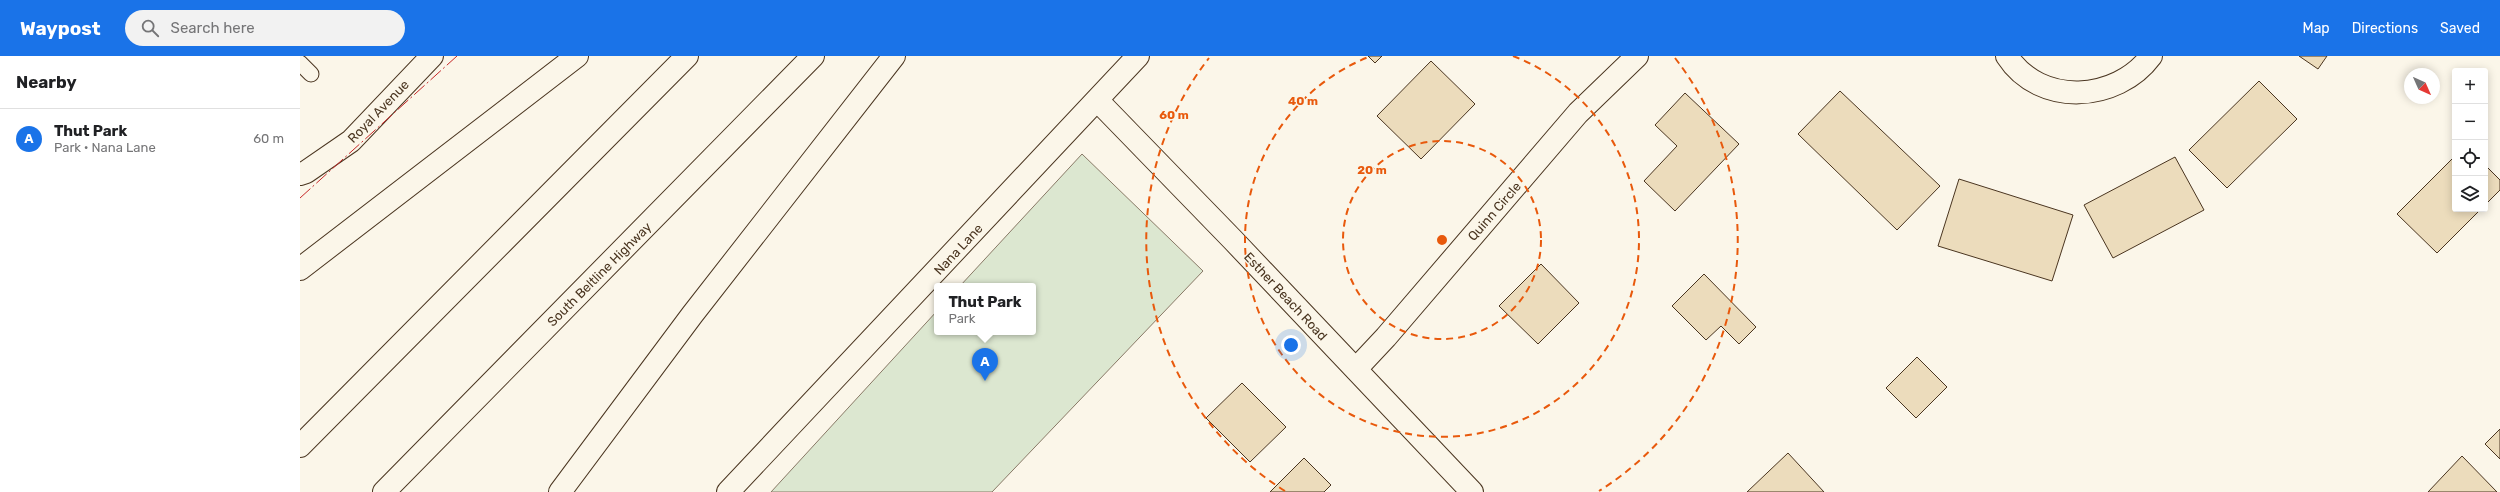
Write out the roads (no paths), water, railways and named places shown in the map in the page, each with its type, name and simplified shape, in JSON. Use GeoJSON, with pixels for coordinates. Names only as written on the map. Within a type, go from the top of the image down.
{"type":"FeatureCollection","features":[{"type":"Feature","properties":{"kind":"main road","name":"Royal Avenue"},"geometry":{"type":"LineString","coordinates":[[300,174],[306,172],[351,141],[432,56]]}},
{"type":"Feature","properties":{"kind":"main road"},"geometry":{"type":"LineString","coordinates":[[300,269],[577,56]]}},
{"type":"Feature","properties":{"kind":"main road"},"geometry":{"type":"LineString","coordinates":[[300,446],[687,56]]}},
{"type":"Feature","properties":{"kind":"main road","name":"South Beltline Highway"},"geometry":{"type":"LineString","coordinates":[[384,492],[813,56]]}},
{"type":"Feature","properties":{"kind":"main road"},"geometry":{"type":"LineString","coordinates":[[560,492],[692,315],[894,56]]}},
{"type":"Feature","properties":{"kind":"main road","name":"Nana Lane"},"geometry":{"type":"LineString","coordinates":[[728,492],[1098,101],[1138,56]]}},
{"type":"Feature","properties":{"kind":"main road","name":"Quinn Circle"},"geometry":{"type":"LineString","coordinates":[[1356,369],[1386,337],[1578,113],[1637,56]]}},
{"type":"Feature","properties":{"kind":"main road"},"geometry":{"type":"LineString","coordinates":[[2007,56],[2012,63],[2034,82],[2062,92],[2091,93],[2119,84],[2143,67],[2151,56]]}},
{"type":"Feature","properties":{"kind":"main road","name":"Esther Beach Road"},"geometry":{"type":"LineString","coordinates":[[1098,101],[1356,369],[1467,490]]}},
{"type":"Feature","properties":{"kind":"lane"},"geometry":{"type":"LineString","coordinates":[[300,63],[311,74]]}},
{"type":"Feature","properties":{"kind":"place","name":"Thut Park"},"geometry":{"type":"Point","coordinates":[985,381]}}]}
